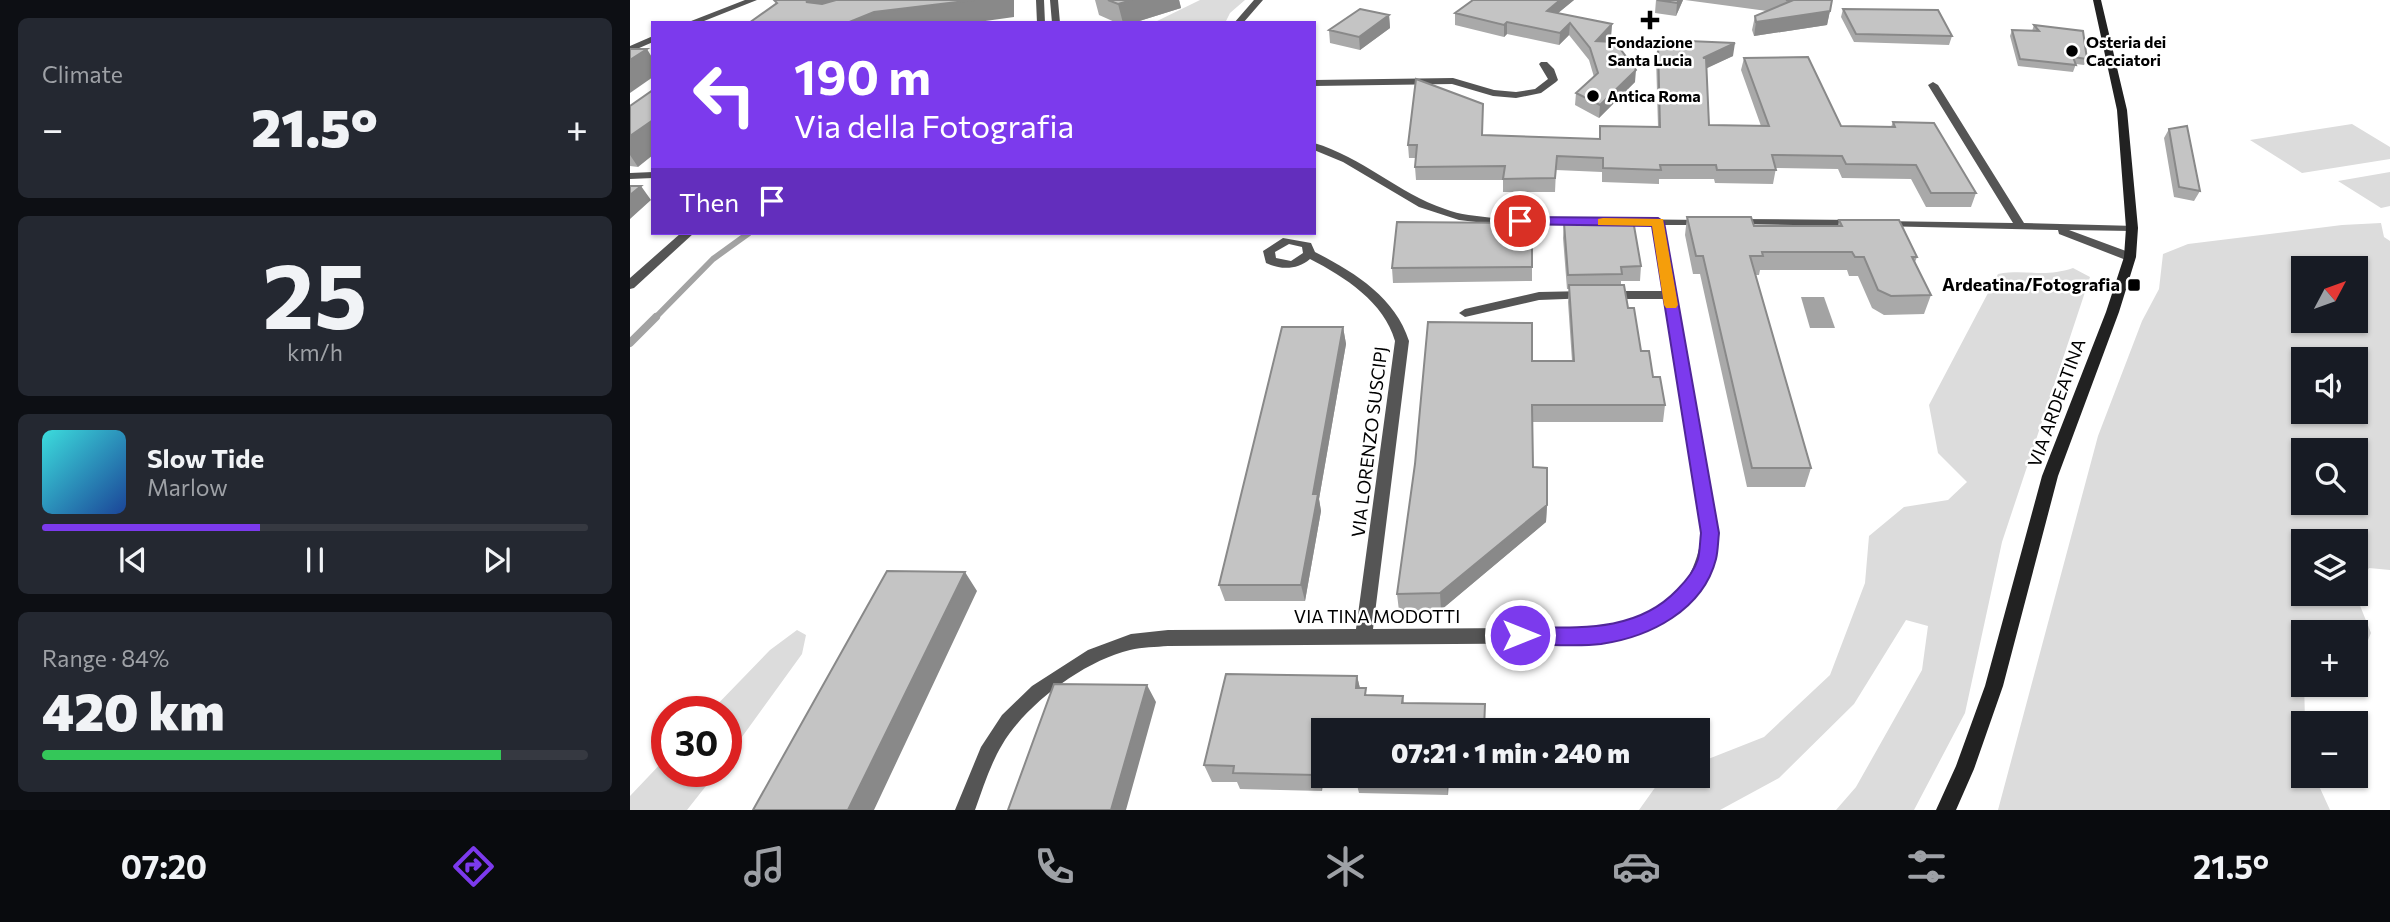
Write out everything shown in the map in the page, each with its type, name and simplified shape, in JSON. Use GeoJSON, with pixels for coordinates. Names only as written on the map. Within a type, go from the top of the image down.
{"type":"FeatureCollection","features":[{"type":"Feature","properties":{"kind":"main road","name":"VIA ARDEATINA"},"geometry":{"type":"LineString","coordinates":[[1946,810],[1966,771],[1995,690],[2048,484],[2130,257],[2132,228],[2122,110],[2097,0]]}},
{"type":"Feature","properties":{"kind":"street"},"geometry":{"type":"LineString","coordinates":[[695,21],[752,0]]}},
{"type":"Feature","properties":{"kind":"street"},"geometry":{"type":"LineString","coordinates":[[1040,0],[1041,21]]}},
{"type":"Feature","properties":{"kind":"street"},"geometry":{"type":"LineString","coordinates":[[1054,0],[1056,21]]}},
{"type":"Feature","properties":{"kind":"street"},"geometry":{"type":"LineString","coordinates":[[1240,21],[1259,0]]}},
{"type":"Feature","properties":{"kind":"street"},"geometry":{"type":"LineString","coordinates":[[630,49],[651,40]]}},
{"type":"Feature","properties":{"kind":"street"},"geometry":{"type":"LineString","coordinates":[[1316,83],[1453,81],[1493,93],[1516,95],[1538,90],[1553,80],[1544,64]]}},
{"type":"Feature","properties":{"kind":"street"},"geometry":{"type":"LineString","coordinates":[[1933,85],[2020,225]]}},
{"type":"Feature","properties":{"kind":"street"},"geometry":{"type":"LineString","coordinates":[[1316,147],[1338,153],[1424,204],[1464,218],[1493,221],[2132,228]]}},
{"type":"Feature","properties":{"kind":"street"},"geometry":{"type":"LineString","coordinates":[[630,176],[651,175]]}},
{"type":"Feature","properties":{"kind":"street","name":"VIA TINA MODOTTI"},"geometry":{"type":"LineString","coordinates":[[965,810],[996,738],[1008,721],[1052,682],[1107,651],[1130,642],[1168,638],[1600,635],[1646,623],[1673,608],[1696,583],[1707,559],[1710,533],[1658,222]]}},
{"type":"Feature","properties":{"kind":"street"},"geometry":{"type":"LineString","coordinates":[[2049,227],[2130,257]]}},
{"type":"Feature","properties":{"kind":"street"},"geometry":{"type":"LineString","coordinates":[[630,285],[686,235]]}},
{"type":"Feature","properties":{"kind":"street","name":"VIA LORENZO SUSCIPJ"},"geometry":{"type":"LineString","coordinates":[[1309,254],[1348,277],[1383,305],[1400,327],[1402,341],[1364,636]]}},
{"type":"Feature","properties":{"kind":"street"},"geometry":{"type":"LineString","coordinates":[[1465,313],[1539,296],[1669,295]]}},
{"type":"Feature","properties":{"kind":"shaded area"},"geometry":{"type":"Polygon","coordinates":[[[1200,0],[1245,0],[1230,13],[1226,21],[1157,21],[1200,0]]]}},
{"type":"Feature","properties":{"kind":"shaded area"},"geometry":{"type":"Polygon","coordinates":[[[2352,124],[2390,147],[2390,159],[2302,173],[2250,140],[2352,124]]]}},
{"type":"Feature","properties":{"kind":"shaded area"},"geometry":{"type":"Polygon","coordinates":[[[2390,172],[2390,206],[2381,208],[2338,181],[2390,172]]]}},
{"type":"Feature","properties":{"kind":"shaded area"},"geometry":{"type":"Polygon","coordinates":[[[2381,223],[2384,237],[2390,241],[2390,570],[2368,570],[2368,529],[2291,529],[2291,606],[2360,606],[2366,620],[2291,620],[2291,697],[2304,697],[2305,711],[2291,711],[2291,788],[2320,788],[2330,810],[1998,810],[2098,436],[2142,321],[2159,289],[2163,254],[2188,244],[2342,225],[2381,223]]]}},
{"type":"Feature","properties":{"kind":"shaded area"},"geometry":{"type":"Polygon","coordinates":[[[2073,268],[2090,277],[2002,542],[1965,713],[1914,810],[1836,810],[1856,787],[1922,670],[1928,626],[1906,620],[1854,704],[1779,778],[1720,810],[1639,810],[1655,788],[1710,788],[1710,758],[1764,737],[1830,675],[1865,583],[1869,536],[1904,507],[1948,500],[1967,482],[1938,453],[1929,405],[1998,274],[2063,271],[2073,268]]]}},
{"type":"Feature","properties":{"kind":"shaded area"},"geometry":{"type":"Polygon","coordinates":[[[1801,297],[1824,297],[1835,328],[1810,328],[1801,297]]]}},
{"type":"Feature","properties":{"kind":"shaded area"},"geometry":{"type":"Polygon","coordinates":[[[797,630],[806,635],[802,654],[742,737],[742,696],[725,696],[770,650],[797,630]]]}},
{"type":"Feature","properties":{"kind":"shaded area"},"geometry":{"type":"Polygon","coordinates":[[[651,774],[651,787],[705,787],[687,810],[630,810],[630,796],[651,774]]]}},
{"type":"Feature","properties":{"kind":"building"},"geometry":{"type":"Polygon","coordinates":[[[774,0],[811,0],[806,2],[822,4],[836,0],[974,0],[874,12],[852,21],[752,21],[777,3],[774,0]]]}},
{"type":"Feature","properties":{"kind":"building"},"geometry":{"type":"Polygon","coordinates":[[[1108,0],[1132,0],[1118,4],[1108,0]]]}},
{"type":"Feature","properties":{"kind":"building"},"geometry":{"type":"Polygon","coordinates":[[[1473,0],[1560,0],[1547,11],[1612,24],[1596,41],[1615,42],[1636,70],[1600,105],[1576,93],[1598,73],[1590,48],[1570,23],[1560,33],[1507,22],[1504,25],[1455,13],[1473,0]]]}},
{"type":"Feature","properties":{"kind":"building"},"geometry":{"type":"Polygon","coordinates":[[[1657,0],[1679,0],[1677,3],[1657,0]]]}},
{"type":"Feature","properties":{"kind":"building"},"geometry":{"type":"Polygon","coordinates":[[[1786,0],[1832,0],[1830,11],[1756,22],[1755,16],[1791,1],[1786,0]]]}},
{"type":"Feature","properties":{"kind":"building"},"geometry":{"type":"Polygon","coordinates":[[[1360,9],[1389,15],[1359,37],[1329,30],[1360,9]]]}},
{"type":"Feature","properties":{"kind":"building"},"geometry":{"type":"Polygon","coordinates":[[[1843,9],[1938,10],[1952,36],[1856,34],[1843,9]]]}},
{"type":"Feature","properties":{"kind":"building"},"geometry":{"type":"Polygon","coordinates":[[[2034,25],[2083,31],[2087,59],[2073,57],[2076,65],[2020,59],[2012,30],[2039,31],[2034,25]]]}},
{"type":"Feature","properties":{"kind":"building"},"geometry":{"type":"Polygon","coordinates":[[[1665,40],[1735,43],[1703,58],[1706,58],[1709,125],[1769,126],[1744,58],[1808,57],[1841,126],[1895,127],[1893,122],[1934,123],[1976,193],[1931,193],[1916,165],[1846,164],[1842,156],[1772,155],[1776,170],[1717,170],[1716,165],[1660,165],[1661,170],[1603,168],[1603,158],[1557,156],[1555,178],[1503,179],[1505,166],[1415,167],[1417,145],[1408,145],[1416,79],[1483,104],[1482,135],[1600,139],[1600,126],[1660,127],[1658,44],[1665,44],[1665,40]]]}},
{"type":"Feature","properties":{"kind":"building"},"geometry":{"type":"Polygon","coordinates":[[[630,49],[647,49],[630,60],[630,49]]]}},
{"type":"Feature","properties":{"kind":"building"},"geometry":{"type":"Polygon","coordinates":[[[651,91],[651,121],[630,136],[630,106],[651,91]]]}},
{"type":"Feature","properties":{"kind":"building"},"geometry":{"type":"Polygon","coordinates":[[[2187,126],[2200,191],[2179,187],[2169,129],[2187,126]]]}},
{"type":"Feature","properties":{"kind":"building"},"geometry":{"type":"Polygon","coordinates":[[[630,186],[641,186],[630,195],[630,186]]]}},
{"type":"Feature","properties":{"kind":"building"},"geometry":{"type":"Polygon","coordinates":[[[1687,217],[1751,217],[1754,226],[1842,226],[1839,220],[1899,220],[1917,257],[1912,257],[1931,295],[1891,296],[1878,290],[1864,257],[1855,257],[1852,252],[1762,252],[1763,256],[1750,256],[1811,468],[1752,468],[1703,256],[1696,256],[1687,217]]]}},
{"type":"Feature","properties":{"kind":"building"},"geometry":{"type":"Polygon","coordinates":[[[1633,220],[1641,266],[1621,267],[1622,274],[1568,275],[1564,223],[1633,220]]]}},
{"type":"Feature","properties":{"kind":"building"},"geometry":{"type":"Polygon","coordinates":[[[1397,222],[1532,223],[1532,267],[1392,268],[1397,222]]]}},
{"type":"Feature","properties":{"kind":"building"},"geometry":{"type":"Polygon","coordinates":[[[1569,285],[1624,285],[1628,308],[1634,308],[1641,351],[1649,351],[1653,377],[1660,377],[1665,405],[1532,405],[1533,467],[1547,468],[1547,505],[1440,593],[1397,594],[1415,464],[1428,322],[1532,323],[1532,361],[1574,361],[1569,285]]]}},
{"type":"Feature","properties":{"kind":"building"},"geometry":{"type":"Polygon","coordinates":[[[1282,327],[1343,327],[1313,494],[1318,494],[1301,585],[1219,585],[1282,327]]]}},
{"type":"Feature","properties":{"kind":"building"},"geometry":{"type":"Polygon","coordinates":[[[887,571],[965,572],[848,810],[753,810],[887,571]]]}},
{"type":"Feature","properties":{"kind":"building"},"geometry":{"type":"Polygon","coordinates":[[[1226,674],[1357,676],[1356,688],[1366,688],[1365,695],[1403,696],[1402,703],[1485,704],[1484,718],[1311,718],[1311,775],[1233,773],[1234,766],[1204,765],[1226,674]]]}},
{"type":"Feature","properties":{"kind":"building"},"geometry":{"type":"Polygon","coordinates":[[[1054,684],[1147,685],[1111,810],[1008,810],[1054,684]]]}},
{"type":"Feature","properties":{"kind":"waterway"},"geometry":{"type":"LineString","coordinates":[[654,319],[713,259],[746,235]]}},
{"type":"Feature","properties":{"kind":"waterway"},"geometry":{"type":"LineString","coordinates":[[630,343],[654,319]]}},
{"type":"Feature","properties":{"kind":"slow traffic"},"geometry":{"type":"LineString","coordinates":[[1603,222],[1658,222],[1671,305]]}},
{"type":"Feature","properties":{"kind":"place","name":"Fondazione Santa Lucia"},"geometry":{"type":"Point","coordinates":[1650,20]}},
{"type":"Feature","properties":{"kind":"place","name":"Osteria dei Cacciatori"},"geometry":{"type":"Point","coordinates":[2072,51]}},
{"type":"Feature","properties":{"kind":"place","name":"Antica Roma"},"geometry":{"type":"Point","coordinates":[1593,96]}},
{"type":"Feature","properties":{"kind":"place","name":"Ardeatina/Fotografia"},"geometry":{"type":"Point","coordinates":[2134,285]}},
{"type":"Feature","properties":{"kind":"route"},"geometry":{"type":"LineString","coordinates":[[1520,221],[1658,222],[1710,533],[1707,559],[1696,583],[1673,608],[1656,619],[1635,628],[1600,635],[1520,635]]}}]}
